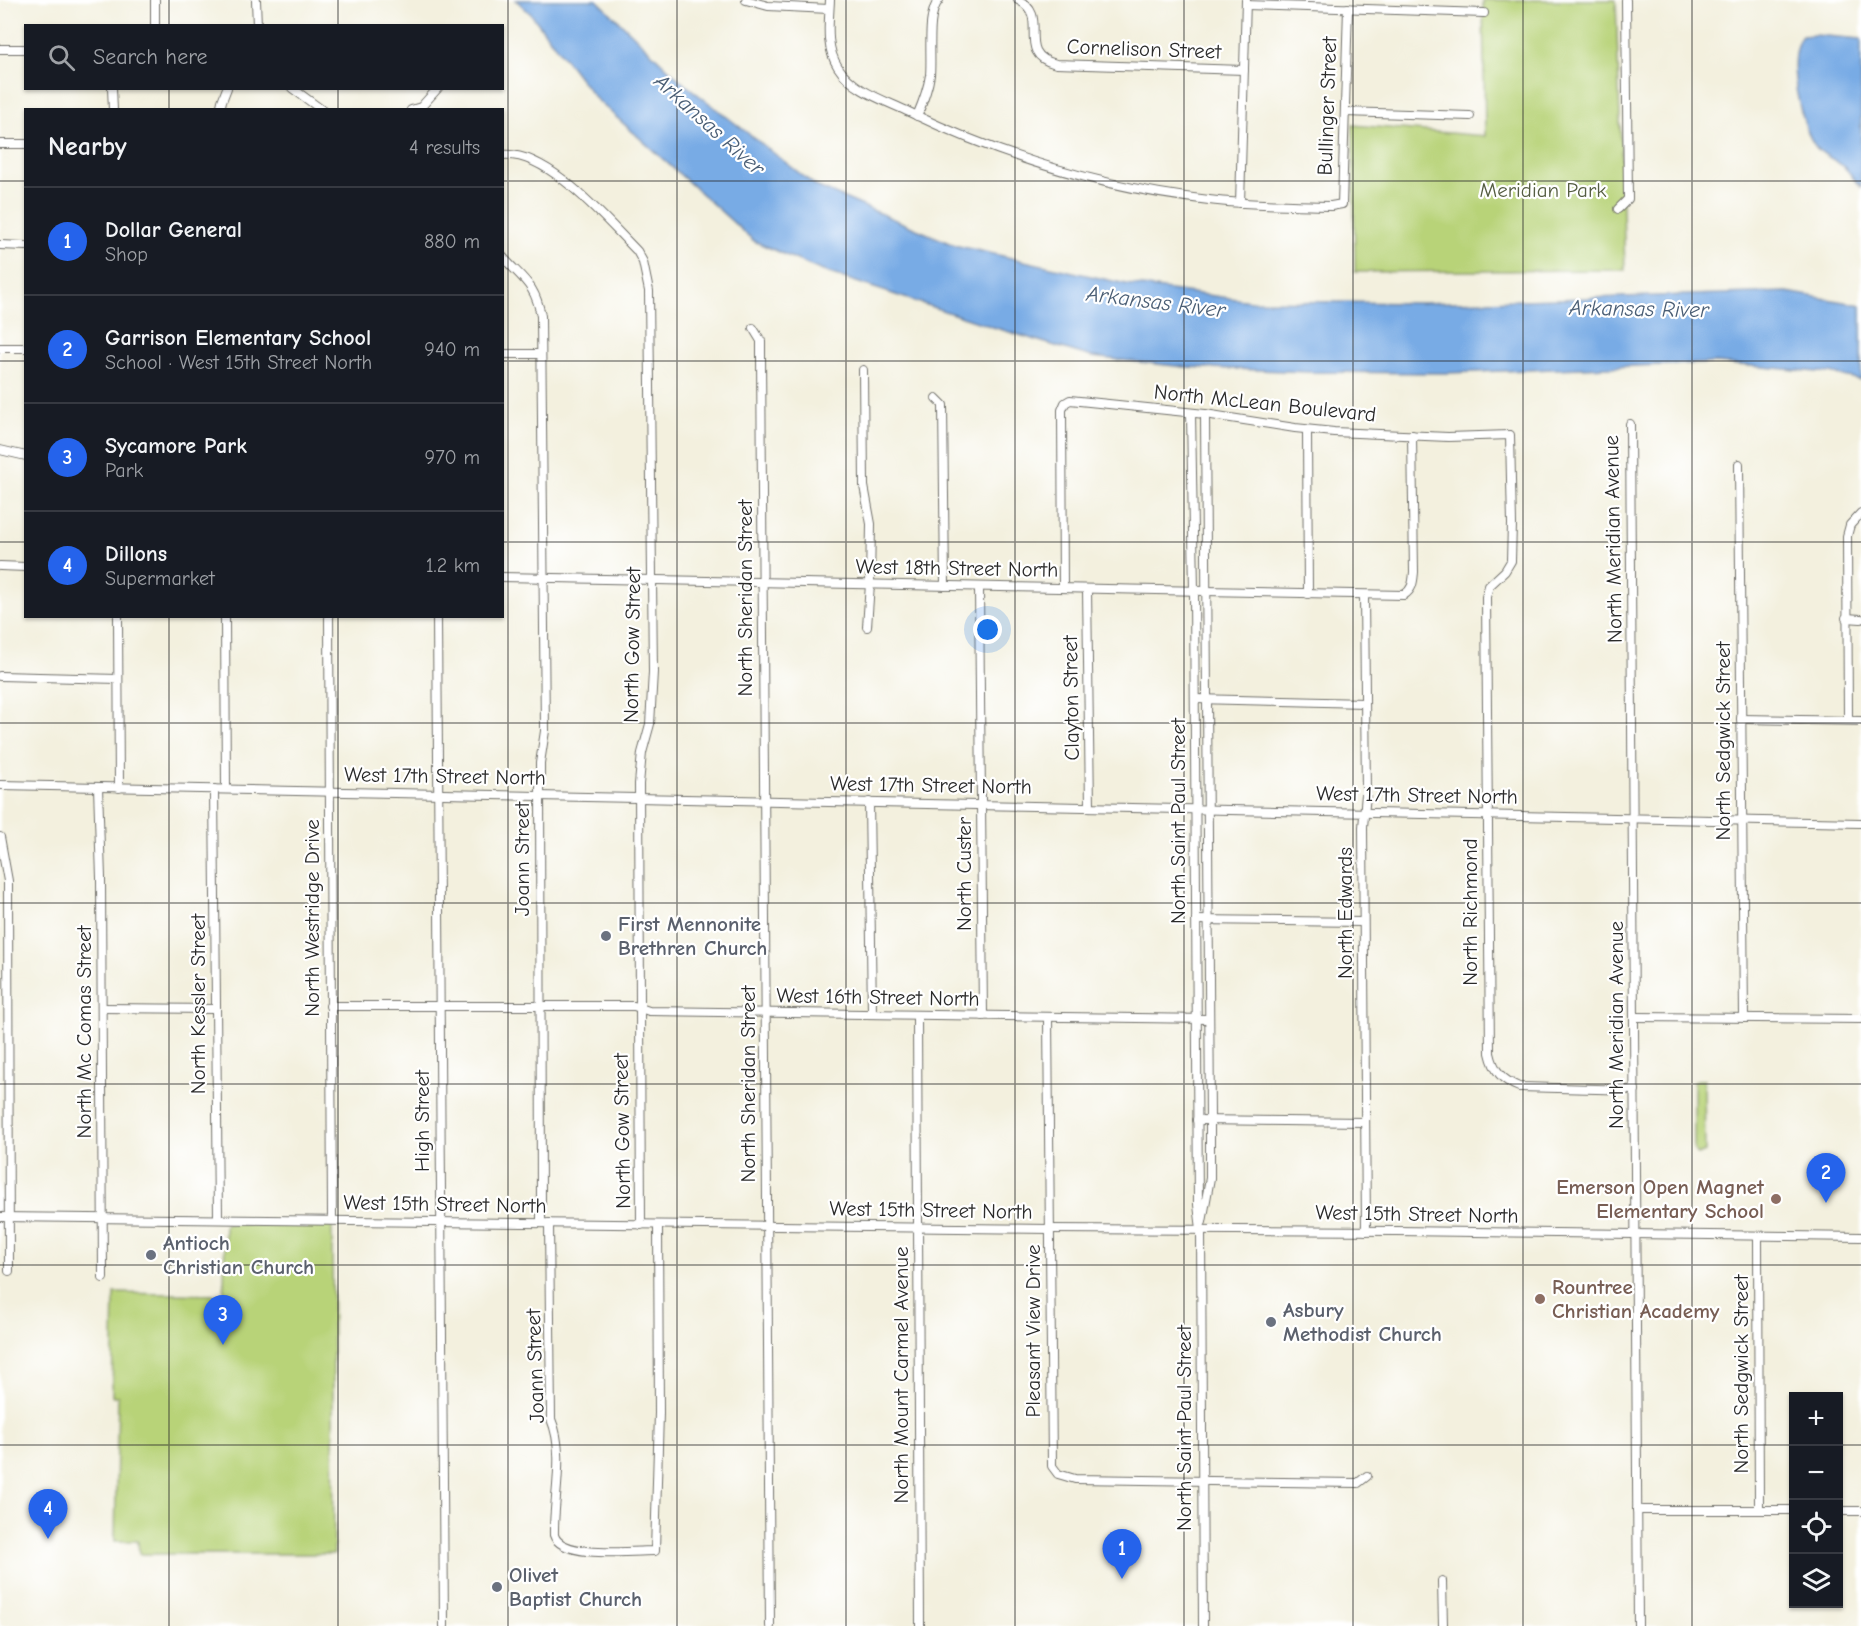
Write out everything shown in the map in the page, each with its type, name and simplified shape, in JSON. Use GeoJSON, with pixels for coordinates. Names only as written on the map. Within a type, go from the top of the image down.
{"type":"FeatureCollection","features":[{"type":"Feature","properties":{"kind":"street"},"geometry":{"type":"LineString","coordinates":[[155,0],[155,24]]}},
{"type":"Feature","properties":{"kind":"street"},"geometry":{"type":"LineString","coordinates":[[256,0],[257,24]]}},
{"type":"Feature","properties":{"kind":"street"},"geometry":{"type":"LineString","coordinates":[[746,0],[768,6],[830,9]]}},
{"type":"Feature","properties":{"kind":"street"},"geometry":{"type":"LineString","coordinates":[[830,0],[832,53],[836,64],[858,88],[994,150],[1063,172],[1143,190],[1240,203],[1246,3],[1484,12]]}},
{"type":"Feature","properties":{"kind":"street"},"geometry":{"type":"LineString","coordinates":[[917,116],[930,75],[932,12],[939,0]]}},
{"type":"Feature","properties":{"kind":"street","name":"Cornelison Street"},"geometry":{"type":"LineString","coordinates":[[1018,0],[1032,10],[1035,48],[1038,57],[1045,61],[1056,64],[1244,70]]}},
{"type":"Feature","properties":{"kind":"street"},"geometry":{"type":"LineString","coordinates":[[1618,209],[1628,199],[1626,0]]}},
{"type":"Feature","properties":{"kind":"street","name":"Bullinger Street"},"geometry":{"type":"LineString","coordinates":[[1240,203],[1331,206],[1342,204],[1348,8]]}},
{"type":"Feature","properties":{"kind":"street"},"geometry":{"type":"LineString","coordinates":[[0,49],[24,49]]}},
{"type":"Feature","properties":{"kind":"street"},"geometry":{"type":"LineString","coordinates":[[112,90],[112,108]]}},
{"type":"Feature","properties":{"kind":"street"},"geometry":{"type":"LineString","coordinates":[[220,108],[226,90]]}},
{"type":"Feature","properties":{"kind":"street"},"geometry":{"type":"LineString","coordinates":[[295,90],[319,108]]}},
{"type":"Feature","properties":{"kind":"street"},"geometry":{"type":"LineString","coordinates":[[416,108],[421,106],[436,90]]}},
{"type":"Feature","properties":{"kind":"street"},"geometry":{"type":"LineString","coordinates":[[1345,112],[1470,116]]}},
{"type":"Feature","properties":{"kind":"street"},"geometry":{"type":"LineString","coordinates":[[0,144],[24,144]]}},
{"type":"Feature","properties":{"kind":"street","name":"North Gow Street"},"geometry":{"type":"LineString","coordinates":[[504,154],[525,156],[546,166],[569,184],[637,250],[643,262],[649,291],[653,672],[650,724],[642,753],[639,798],[641,1225]]}},
{"type":"Feature","properties":{"kind":"street"},"geometry":{"type":"LineString","coordinates":[[0,245],[24,246]]}},
{"type":"Feature","properties":{"kind":"street","name":"Joann Street"},"geometry":{"type":"LineString","coordinates":[[504,258],[533,288],[541,316],[545,730],[540,764],[540,1006],[550,1419],[555,1428],[557,1447],[553,1528],[557,1543],[578,1551],[655,1551]]}},
{"type":"Feature","properties":{"kind":"street","name":"North Sheridan Street"},"geometry":{"type":"LineString","coordinates":[[753,328],[761,341],[770,1626]]}},
{"type":"Feature","properties":{"kind":"street"},"geometry":{"type":"LineString","coordinates":[[0,348],[24,348]]}},
{"type":"Feature","properties":{"kind":"street"},"geometry":{"type":"LineString","coordinates":[[504,354],[541,354]]}},
{"type":"Feature","properties":{"kind":"street"},"geometry":{"type":"LineString","coordinates":[[863,370],[864,486],[871,524],[867,627]]}},
{"type":"Feature","properties":{"kind":"street"},"geometry":{"type":"LineString","coordinates":[[936,398],[943,405],[945,586]]}},
{"type":"Feature","properties":{"kind":"street","name":"North McLean Boulevard"},"geometry":{"type":"LineString","coordinates":[[1063,588],[1062,414],[1065,403],[1070,400],[1205,414],[1307,430],[1488,437],[1510,435]]}},
{"type":"Feature","properties":{"kind":"street","name":"North Saint Paul Street"},"geometry":{"type":"LineString","coordinates":[[1191,413],[1198,1205],[1201,1229],[1203,1626]]}},
{"type":"Feature","properties":{"kind":"street","name":"North Saint Paul Street"},"geometry":{"type":"LineString","coordinates":[[1201,1229],[1210,1178],[1205,414]]}},
{"type":"Feature","properties":{"kind":"street","name":"North Meridian Avenue"},"geometry":{"type":"LineString","coordinates":[[1630,424],[1638,1626]]}},
{"type":"Feature","properties":{"kind":"street"},"geometry":{"type":"LineString","coordinates":[[1307,430],[1308,594]]}},
{"type":"Feature","properties":{"kind":"street","name":"West 18th Street North"},"geometry":{"type":"LineString","coordinates":[[504,577],[1404,595],[1413,585],[1414,572],[1412,435]]}},
{"type":"Feature","properties":{"kind":"street","name":"North Richmond"},"geometry":{"type":"LineString","coordinates":[[1510,435],[1511,561],[1505,571],[1489,586],[1486,597],[1490,1035],[1493,1065],[1499,1076],[1519,1087],[1635,1090]]}},
{"type":"Feature","properties":{"kind":"street"},"geometry":{"type":"LineString","coordinates":[[0,450],[24,456]]}},
{"type":"Feature","properties":{"kind":"street","name":"North Sedgwick Street"},"geometry":{"type":"LineString","coordinates":[[1739,464],[1744,1018]]}},
{"type":"Feature","properties":{"kind":"street"},"geometry":{"type":"LineString","coordinates":[[1848,720],[1847,536],[1850,525],[1861,513]]}},
{"type":"Feature","properties":{"kind":"street"},"geometry":{"type":"LineString","coordinates":[[0,566],[24,567]]}},
{"type":"Feature","properties":{"kind":"street","name":"North Custer"},"geometry":{"type":"LineString","coordinates":[[979,586],[983,1016]]}},
{"type":"Feature","properties":{"kind":"street","name":"Clayton Street"},"geometry":{"type":"LineString","coordinates":[[1087,589],[1090,807]]}},
{"type":"Feature","properties":{"kind":"street","name":"North Edwards"},"geometry":{"type":"LineString","coordinates":[[1364,595],[1366,1231]]}},
{"type":"Feature","properties":{"kind":"street"},"geometry":{"type":"LineString","coordinates":[[118,618],[119,788]]}},
{"type":"Feature","properties":{"kind":"street"},"geometry":{"type":"LineString","coordinates":[[225,618],[226,789]]}},
{"type":"Feature","properties":{"kind":"street","name":"North Westridge Drive"},"geometry":{"type":"LineString","coordinates":[[329,618],[332,1220]]}},
{"type":"Feature","properties":{"kind":"street","name":"High Street"},"geometry":{"type":"LineString","coordinates":[[437,618],[444,1626]]}},
{"type":"Feature","properties":{"kind":"street"},"geometry":{"type":"LineString","coordinates":[[1846,618],[1861,618]]}},
{"type":"Feature","properties":{"kind":"street"},"geometry":{"type":"LineString","coordinates":[[0,676],[118,679]]}},
{"type":"Feature","properties":{"kind":"street"},"geometry":{"type":"LineString","coordinates":[[1195,699],[1365,703]]}},
{"type":"Feature","properties":{"kind":"street"},"geometry":{"type":"LineString","coordinates":[[1741,719],[1861,721]]}},
{"type":"Feature","properties":{"kind":"street","name":"West 17th Street North"},"geometry":{"type":"LineString","coordinates":[[0,785],[1861,823]]}},
{"type":"Feature","properties":{"kind":"street","name":"North Mc Comas Street"},"geometry":{"type":"LineString","coordinates":[[98,787],[103,1278]]}},
{"type":"Feature","properties":{"kind":"street","name":"North Kessler Street"},"geometry":{"type":"LineString","coordinates":[[214,789],[218,1219]]}},
{"type":"Feature","properties":{"kind":"street"},"geometry":{"type":"LineString","coordinates":[[870,802],[872,1014]]}},
{"type":"Feature","properties":{"kind":"street"},"geometry":{"type":"LineString","coordinates":[[0,837],[8,881],[9,1271]]}},
{"type":"Feature","properties":{"kind":"street"},"geometry":{"type":"LineString","coordinates":[[1196,920],[1364,922]]}},
{"type":"Feature","properties":{"kind":"street","name":"West 16th Street North"},"geometry":{"type":"LineString","coordinates":[[330,1006],[633,1006],[649,1011],[1209,1019]]}},
{"type":"Feature","properties":{"kind":"street"},"geometry":{"type":"LineString","coordinates":[[102,1008],[216,1010]]}},
{"type":"Feature","properties":{"kind":"street","name":"North Mount Carmel Avenue"},"geometry":{"type":"LineString","coordinates":[[917,1015],[920,1626]]}},
{"type":"Feature","properties":{"kind":"street","name":"Pleasant View Drive"},"geometry":{"type":"LineString","coordinates":[[1048,1017],[1052,1466],[1058,1474],[1065,1478],[1118,1480],[1358,1483],[1367,1476]]}},
{"type":"Feature","properties":{"kind":"street"},"geometry":{"type":"LineString","coordinates":[[1635,1017],[1861,1019]]}},
{"type":"Feature","properties":{"kind":"street"},"geometry":{"type":"LineString","coordinates":[[1197,1120],[1365,1122]]}},
{"type":"Feature","properties":{"kind":"street","name":"West 15th Street North"},"geometry":{"type":"LineString","coordinates":[[0,1217],[1861,1238]]}},
{"type":"Feature","properties":{"kind":"street","name":"North Gow Street"},"geometry":{"type":"LineString","coordinates":[[655,1551],[659,1413],[658,1225]]}},
{"type":"Feature","properties":{"kind":"street","name":"North Sedgwick Street"},"geometry":{"type":"LineString","coordinates":[[1758,1236],[1759,1510]]}},
{"type":"Feature","properties":{"kind":"street"},"geometry":{"type":"LineString","coordinates":[[1637,1510],[1789,1510]]}},
{"type":"Feature","properties":{"kind":"street"},"geometry":{"type":"LineString","coordinates":[[1843,1511],[1861,1511]]}},
{"type":"Feature","properties":{"kind":"street"},"geometry":{"type":"LineString","coordinates":[[1442,1581],[1443,1626]]}},
{"type":"Feature","properties":{"kind":"green space","name":"Meridian Park"},"geometry":{"type":"Polygon","coordinates":[[[1483,0],[1616,0],[1625,270],[1355,272],[1353,125],[1485,136],[1483,0]]]}},
{"type":"Feature","properties":{"kind":"green space"},"geometry":{"type":"Polygon","coordinates":[[[1704,1080],[1705,1152],[1698,1155],[1694,1150],[1694,1082],[1704,1080]]]}},
{"type":"Feature","properties":{"kind":"green space"},"geometry":{"type":"Polygon","coordinates":[[[225,1224],[332,1225],[334,1554],[139,1554],[138,1541],[115,1541],[118,1396],[112,1396],[114,1293],[224,1295],[225,1224]]]}},
{"type":"Feature","properties":{"kind":"water","name":"Arkansas River"},"geometry":{"type":"Polygon","coordinates":[[[516,0],[597,0],[682,82],[816,186],[954,245],[1126,284],[1251,301],[1421,303],[1787,292],[1861,305],[1861,380],[1830,373],[1716,363],[1447,373],[1310,372],[1185,367],[1092,357],[820,270],[754,241],[594,97],[531,14],[516,0]]]}},
{"type":"Feature","properties":{"kind":"water"},"geometry":{"type":"Polygon","coordinates":[[[1802,36],[1861,39],[1861,187],[1843,166],[1816,147],[1810,138],[1800,109],[1794,59],[1802,36]]]}},
{"type":"Feature","properties":{"kind":"place","name":"First Mennonite Brethren Church"},"geometry":{"type":"Point","coordinates":[606,936]}},
{"type":"Feature","properties":{"kind":"place","name":"Emerson Open Magnet Elementary School"},"geometry":{"type":"Point","coordinates":[1776,1199]}},
{"type":"Feature","properties":{"kind":"place","name":"Garrison Elementary School"},"geometry":{"type":"Point","coordinates":[1826,1203]}},
{"type":"Feature","properties":{"kind":"place","name":"Antioch Christian Church"},"geometry":{"type":"Point","coordinates":[151,1255]}},
{"type":"Feature","properties":{"kind":"place","name":"Rountree Christian Academy"},"geometry":{"type":"Point","coordinates":[1540,1299]}},
{"type":"Feature","properties":{"kind":"place","name":"Asbury Methodist Church"},"geometry":{"type":"Point","coordinates":[1271,1322]}},
{"type":"Feature","properties":{"kind":"place","name":"Sycamore Park"},"geometry":{"type":"Point","coordinates":[223,1345]}},
{"type":"Feature","properties":{"kind":"place","name":"Dillons"},"geometry":{"type":"Point","coordinates":[48,1539]}},
{"type":"Feature","properties":{"kind":"place","name":"Dollar General"},"geometry":{"type":"Point","coordinates":[1122,1579]}},
{"type":"Feature","properties":{"kind":"place","name":"Olivet Baptist Church"},"geometry":{"type":"Point","coordinates":[497,1587]}}]}
